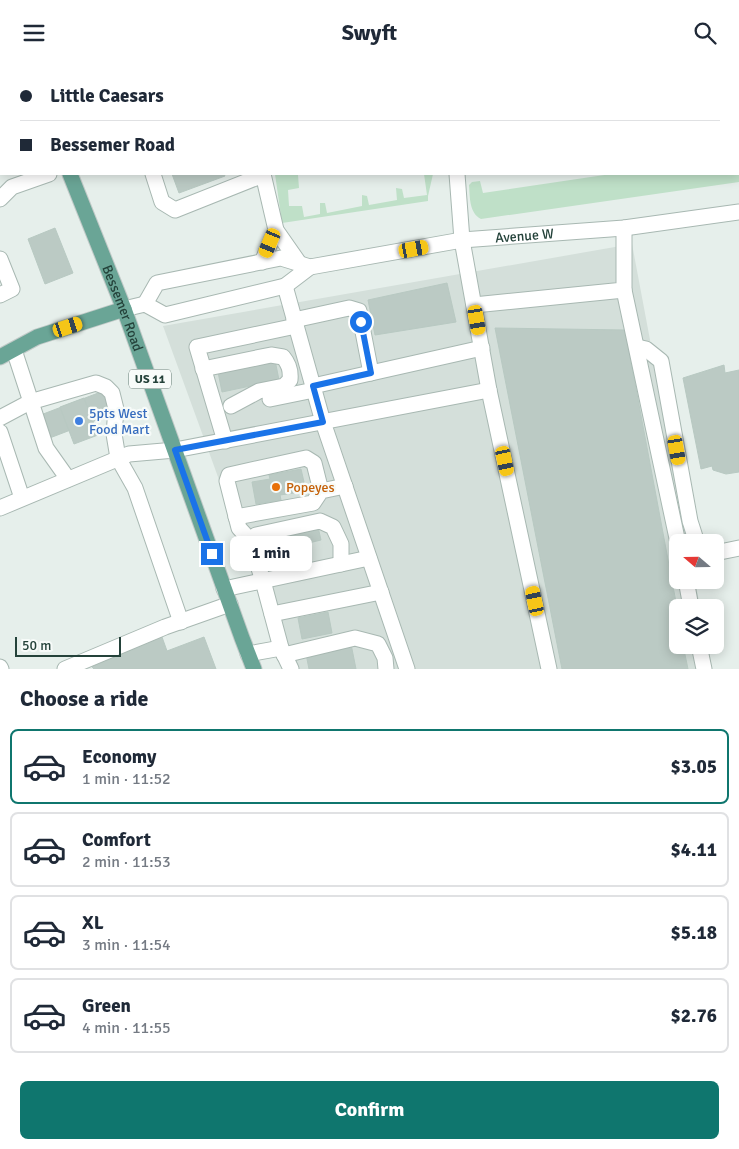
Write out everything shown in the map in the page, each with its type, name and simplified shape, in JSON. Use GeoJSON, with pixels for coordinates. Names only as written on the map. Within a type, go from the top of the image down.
{"type":"FeatureCollection","features":[{"type":"Feature","properties":{"kind":"main road","name":"Bessemer Road"},"geometry":{"type":"LineString","coordinates":[[70,175],[124,309],[254,669]]}},
{"type":"Feature","properties":{"kind":"main road"},"geometry":{"type":"LineString","coordinates":[[0,357],[37,337],[124,309]]}},
{"type":"Feature","properties":{"kind":"street"},"geometry":{"type":"LineString","coordinates":[[0,198],[12,187],[46,175]]}},
{"type":"Feature","properties":{"kind":"street"},"geometry":{"type":"LineString","coordinates":[[155,175],[162,202],[175,210],[246,178],[263,175],[276,230],[305,265]]}},
{"type":"Feature","properties":{"kind":"street"},"geometry":{"type":"LineString","coordinates":[[457,175],[462,241],[489,390],[549,669]]}},
{"type":"Feature","properties":{"kind":"street","name":"Avenue W"},"geometry":{"type":"LineString","coordinates":[[305,265],[285,286],[165,315],[145,304],[157,283],[281,258],[305,265],[462,241],[624,227],[739,212]]}},
{"type":"Feature","properties":{"kind":"street"},"geometry":{"type":"LineString","coordinates":[[624,227],[624,290],[676,534]]}},
{"type":"Feature","properties":{"kind":"street"},"geometry":{"type":"LineString","coordinates":[[262,262],[276,230]]}},
{"type":"Feature","properties":{"kind":"street"},"geometry":{"type":"LineString","coordinates":[[0,259],[12,289],[0,295]]}},
{"type":"Feature","properties":{"kind":"street"},"geometry":{"type":"LineString","coordinates":[[285,286],[323,422],[407,669]]}},
{"type":"Feature","properties":{"kind":"street"},"geometry":{"type":"LineString","coordinates":[[474,305],[624,290]]}},
{"type":"Feature","properties":{"kind":"street"},"geometry":{"type":"LineString","coordinates":[[124,309],[145,304]]}},
{"type":"Feature","properties":{"kind":"street"},"geometry":{"type":"LineString","coordinates":[[224,441],[197,347],[349,308],[360,311],[371,373]]}},
{"type":"Feature","properties":{"kind":"street"},"geometry":{"type":"LineString","coordinates":[[637,347],[646,349],[661,361],[690,521],[694,534]]}},
{"type":"Feature","properties":{"kind":"street"},"geometry":{"type":"LineString","coordinates":[[215,409],[290,395],[371,373],[482,348]]}},
{"type":"Feature","properties":{"kind":"street"},"geometry":{"type":"LineString","coordinates":[[14,350],[46,448],[68,479]]}},
{"type":"Feature","properties":{"kind":"street"},"geometry":{"type":"LineString","coordinates":[[203,369],[271,355],[283,357],[287,362],[290,367],[290,380],[284,386],[259,391],[231,406]]}},
{"type":"Feature","properties":{"kind":"street"},"geometry":{"type":"LineString","coordinates":[[0,418],[30,402],[96,383],[106,387],[112,393],[116,409],[114,433],[118,458],[135,488],[181,621]]}},
{"type":"Feature","properties":{"kind":"street"},"geometry":{"type":"LineString","coordinates":[[0,508],[128,454],[175,450],[489,390]]}},
{"type":"Feature","properties":{"kind":"street"},"geometry":{"type":"LineString","coordinates":[[0,432],[2,448],[22,498]]}},
{"type":"Feature","properties":{"kind":"street"},"geometry":{"type":"LineString","coordinates":[[291,669],[282,651],[250,540],[239,528],[227,481],[229,475],[306,458],[314,463],[321,491]]}},
{"type":"Feature","properties":{"kind":"street"},"geometry":{"type":"LineString","coordinates":[[236,517],[313,503],[321,491],[345,486]]}},
{"type":"Feature","properties":{"kind":"street"},"geometry":{"type":"LineString","coordinates":[[250,540],[256,535],[320,521],[333,527],[341,545],[340,564]]}},
{"type":"Feature","properties":{"kind":"street"},"geometry":{"type":"LineString","coordinates":[[724,551],[739,548]]}},
{"type":"Feature","properties":{"kind":"street"},"geometry":{"type":"LineString","coordinates":[[224,589],[370,558]]}},
{"type":"Feature","properties":{"kind":"street"},"geometry":{"type":"LineString","coordinates":[[272,614],[381,592]]}},
{"type":"Feature","properties":{"kind":"street"},"geometry":{"type":"LineString","coordinates":[[65,669],[181,621],[230,604]]}},
{"type":"Feature","properties":{"kind":"street"},"geometry":{"type":"LineString","coordinates":[[248,654],[282,651],[355,638],[378,644],[385,657],[386,669]]}},
{"type":"Feature","properties":{"kind":"street"},"geometry":{"type":"LineString","coordinates":[[701,654],[704,669]]}},
{"type":"Feature","properties":{"kind":"shaded area"},"geometry":{"type":"Polygon","coordinates":[[[632,244],[686,534],[669,534],[669,589],[697,589],[699,599],[669,599],[669,654],[709,654],[712,669],[288,669],[163,326],[632,244]]]}},
{"type":"Feature","properties":{"kind":"green space"},"geometry":{"type":"Polygon","coordinates":[[[275,175],[298,175],[299,188],[288,190],[289,206],[302,206],[304,217],[320,214],[320,203],[325,203],[327,213],[362,206],[362,195],[367,196],[369,205],[397,200],[396,188],[402,189],[404,198],[427,195],[424,175],[433,175],[428,201],[282,223],[275,175]]]}},
{"type":"Feature","properties":{"kind":"green space"},"geometry":{"type":"Polygon","coordinates":[[[604,175],[739,175],[739,182],[481,219],[472,209],[469,185],[472,182],[480,181],[483,193],[604,175]]]}},
{"type":"Feature","properties":{"kind":"building"},"geometry":{"type":"Polygon","coordinates":[[[172,175],[225,176],[179,193],[172,175]]]}},
{"type":"Feature","properties":{"kind":"building"},"geometry":{"type":"Polygon","coordinates":[[[55,228],[73,273],[45,284],[28,239],[55,228]]]}},
{"type":"Feature","properties":{"kind":"building"},"geometry":{"type":"Polygon","coordinates":[[[447,283],[456,322],[375,335],[368,300],[447,283]]]}},
{"type":"Feature","properties":{"kind":"building"},"geometry":{"type":"Polygon","coordinates":[[[495,328],[625,330],[669,565],[669,589],[674,589],[675,599],[669,599],[669,654],[685,654],[688,669],[562,669],[495,328]]]}},
{"type":"Feature","properties":{"kind":"building"},"geometry":{"type":"Polygon","coordinates":[[[275,360],[279,380],[222,392],[218,372],[275,360]]]}},
{"type":"Feature","properties":{"kind":"building"},"geometry":{"type":"Polygon","coordinates":[[[724,365],[725,373],[739,370],[739,472],[726,474],[713,470],[712,466],[701,469],[683,378],[724,365]]]}},
{"type":"Feature","properties":{"kind":"building"},"geometry":{"type":"Polygon","coordinates":[[[106,390],[115,413],[47,439],[38,416],[106,390]]]}},
{"type":"Feature","properties":{"kind":"building","name":"5pts West Food Mart"},"geometry":{"type":"Polygon","coordinates":[[[84,398],[98,435],[74,444],[60,407],[84,398]]]}},
{"type":"Feature","properties":{"kind":"building","name":"Popeyes"},"geometry":{"type":"Polygon","coordinates":[[[301,469],[304,482],[299,483],[301,492],[280,495],[281,500],[256,504],[252,482],[270,479],[269,475],[301,469]]]}},
{"type":"Feature","properties":{"kind":"building"},"geometry":{"type":"Polygon","coordinates":[[[318,527],[321,540],[275,551],[273,537],[318,527]]]}},
{"type":"Feature","properties":{"kind":"building"},"geometry":{"type":"Polygon","coordinates":[[[328,612],[332,633],[302,639],[298,618],[328,612]]]}},
{"type":"Feature","properties":{"kind":"building"},"geometry":{"type":"Polygon","coordinates":[[[162,637],[167,651],[204,637],[216,669],[94,669],[92,667],[162,637]]]}},
{"type":"Feature","properties":{"kind":"building"},"geometry":{"type":"Polygon","coordinates":[[[351,644],[356,669],[309,669],[306,654],[351,644]]]}},
{"type":"Feature","properties":{"kind":"place","name":"5pts West Food Mart"},"geometry":{"type":"Point","coordinates":[79,421]}},
{"type":"Feature","properties":{"kind":"place","name":"Popeyes"},"geometry":{"type":"Point","coordinates":[276,487]}},
{"type":"Feature","properties":{"kind":"route"},"geometry":{"type":"LineString","coordinates":[[212,554],[175,450],[323,422],[313,386],[371,373],[361,322]]}}]}
